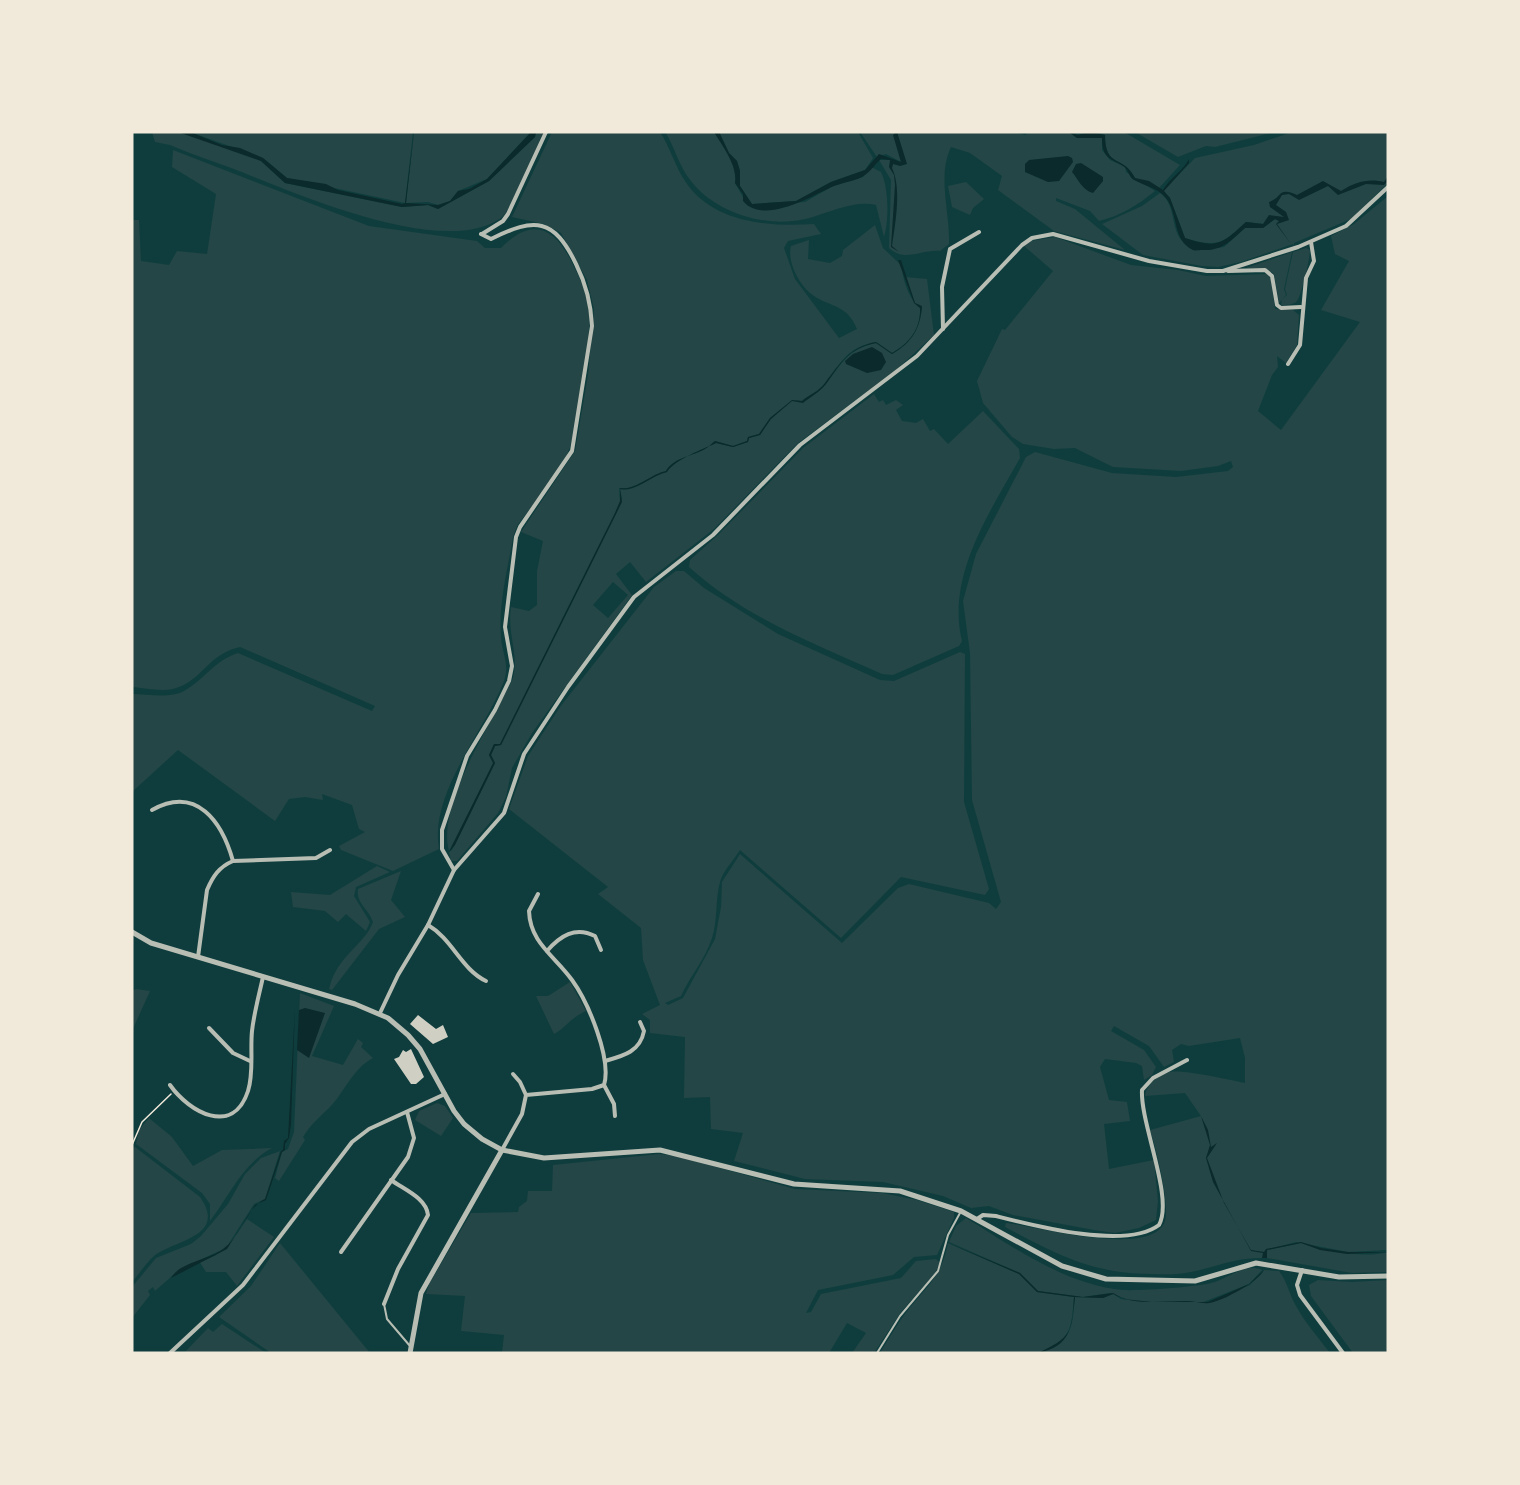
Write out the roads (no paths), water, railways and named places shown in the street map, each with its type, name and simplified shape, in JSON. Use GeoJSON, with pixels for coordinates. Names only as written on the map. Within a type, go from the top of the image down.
{"type":"FeatureCollection","features":[{"type":"Feature","properties":{"kind":"street"},"geometry":{"type":"LineString","coordinates":[[454,870],[442,849],[442,830],[467,756],[495,710],[512,666],[505,627],[516,537],[520,527],[572,451],[586,372],[591,309],[584,281],[561,236],[554,230],[535,226],[517,228],[491,239],[481,234],[503,220],[508,214],[546,132]]}},
{"type":"Feature","properties":{"kind":"street"},"geometry":{"type":"LineString","coordinates":[[1223,271],[1311,242],[1353,222],[1388,186]]}},
{"type":"Feature","properties":{"kind":"street"},"geometry":{"type":"LineString","coordinates":[[943,330],[942,287],[950,249],[979,232]]}},
{"type":"Feature","properties":{"kind":"street"},"geometry":{"type":"LineString","coordinates":[[380,1013],[398,975],[428,925],[454,870],[504,813],[524,754],[568,687],[634,597],[713,535],[800,445],[897,373],[943,330],[1022,245],[1044,234],[1069,237],[1149,261],[1207,271],[1265,270],[1272,276],[1277,305],[1281,308],[1301,307]]}},
{"type":"Feature","properties":{"kind":"street"},"geometry":{"type":"LineString","coordinates":[[1288,364],[1300,345],[1301,307],[1306,278],[1314,261],[1311,242]]}},
{"type":"Feature","properties":{"kind":"street"},"geometry":{"type":"LineString","coordinates":[[152,810],[173,803],[204,808],[217,822],[233,861]]}},
{"type":"Feature","properties":{"kind":"street"},"geometry":{"type":"LineString","coordinates":[[198,957],[207,890],[218,871],[233,861],[316,858],[330,850]]}},
{"type":"Feature","properties":{"kind":"street"},"geometry":{"type":"LineString","coordinates":[[538,894],[531,903],[529,924],[534,936],[572,979],[583,997],[605,1061],[604,1085],[614,1104],[615,1116]]}},
{"type":"Feature","properties":{"kind":"street"},"geometry":{"type":"LineString","coordinates":[[428,925],[443,933],[477,977],[486,981]]}},
{"type":"Feature","properties":{"kind":"street"},"geometry":{"type":"LineString","coordinates":[[132,932],[151,943],[380,1013],[401,1028],[414,1042],[464,1124],[482,1139],[502,1150],[544,1158],[642,1150],[673,1152],[794,1184],[900,1191],[961,1210],[1062,1266],[1106,1279],[1195,1281],[1256,1263],[1339,1277],[1388,1276]]}},
{"type":"Feature","properties":{"kind":"street"},"geometry":{"type":"LineString","coordinates":[[547,951],[561,937],[580,932],[595,936],[601,950]]}},
{"type":"Feature","properties":{"kind":"street"},"geometry":{"type":"LineString","coordinates":[[170,1085],[199,1113],[213,1117],[228,1114],[241,1104],[248,1091],[254,1013],[263,976]]}},
{"type":"Feature","properties":{"kind":"street"},"geometry":{"type":"LineString","coordinates":[[605,1061],[628,1054],[639,1045],[644,1031],[640,1023]]}},
{"type":"Feature","properties":{"kind":"street"},"geometry":{"type":"LineString","coordinates":[[209,1028],[233,1053],[250,1061]]}},
{"type":"Feature","properties":{"kind":"street"},"geometry":{"type":"LineString","coordinates":[[977,1219],[983,1215],[996,1216],[1093,1236],[1115,1238],[1151,1231],[1159,1225],[1163,1209],[1158,1170],[1142,1106],[1142,1090],[1147,1082],[1187,1060]]}},
{"type":"Feature","properties":{"kind":"street"},"geometry":{"type":"LineString","coordinates":[[411,1351],[421,1293],[522,1114],[526,1095],[513,1074]]}},
{"type":"Feature","properties":{"kind":"street"},"geometry":{"type":"LineString","coordinates":[[526,1095],[592,1089],[604,1085]]}},
{"type":"Feature","properties":{"kind":"street"},"geometry":{"type":"LineString","coordinates":[[170,1353],[243,1286],[352,1142],[369,1129],[445,1094]]}},
{"type":"Feature","properties":{"kind":"street"},"geometry":{"type":"LineString","coordinates":[[341,1252],[408,1157],[414,1138],[407,1112]]}},
{"type":"Feature","properties":{"kind":"street"},"geometry":{"type":"LineString","coordinates":[[384,1304],[398,1269],[428,1215],[425,1204],[421,1200],[391,1180]]}},
{"type":"Feature","properties":{"kind":"street"},"geometry":{"type":"LineString","coordinates":[[1302,1270],[1297,1285],[1300,1295],[1343,1353]]}},
{"type":"Feature","properties":{"kind":"lane"},"geometry":{"type":"LineString","coordinates":[[877,1353],[900,1316],[935,1276],[941,1264],[948,1235],[961,1210]]}},
{"type":"Feature","properties":{"kind":"lane"},"geometry":{"type":"LineString","coordinates":[[384,1304],[387,1319],[411,1351]]}}]}
